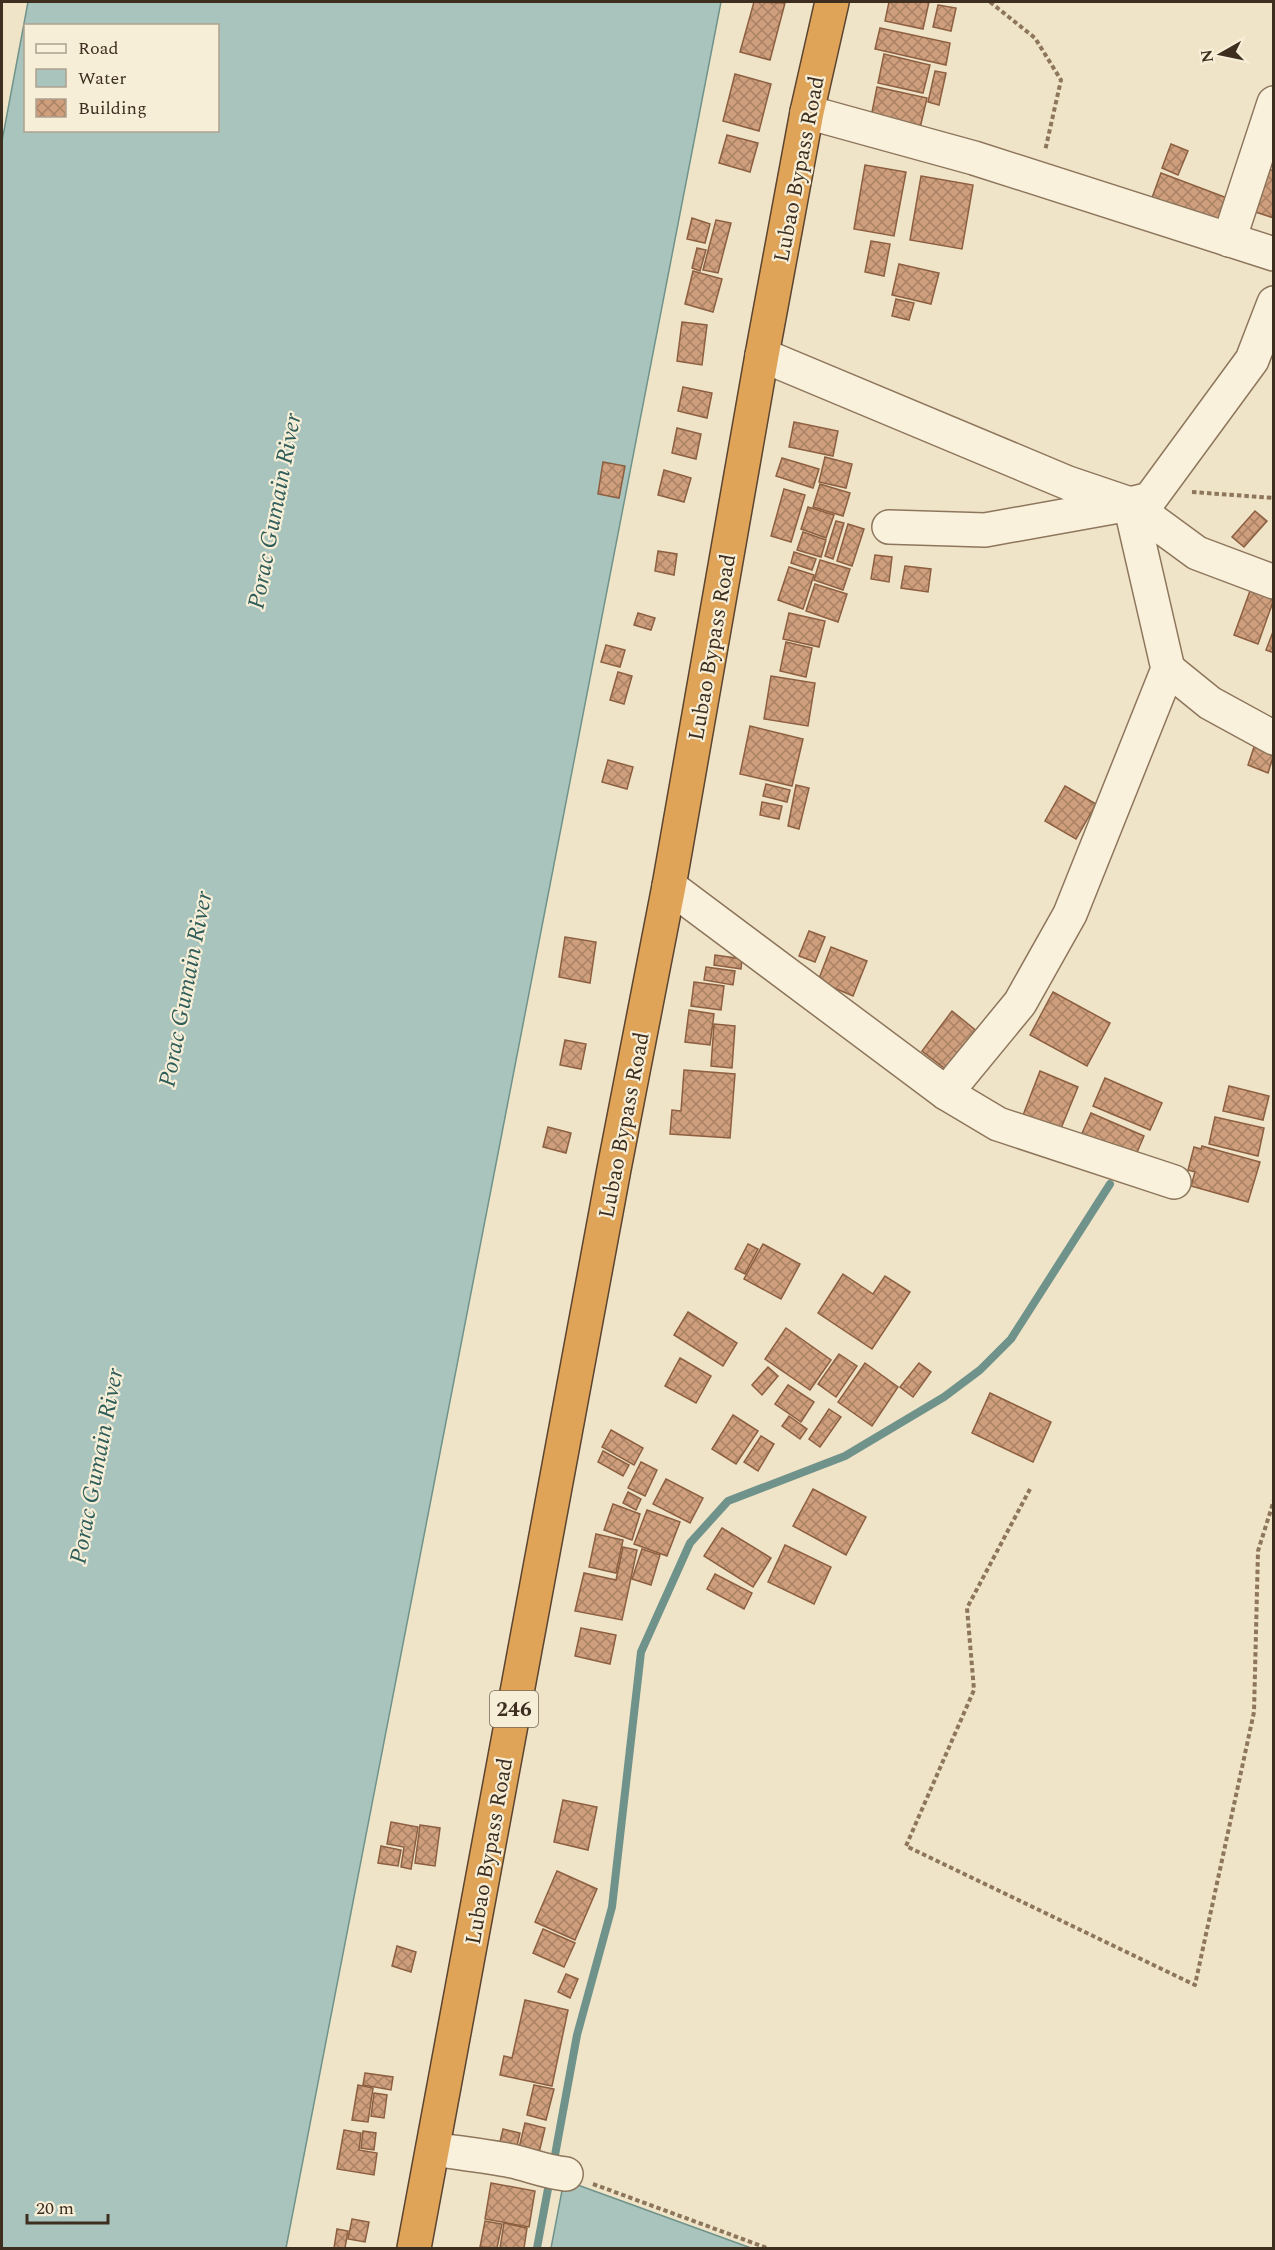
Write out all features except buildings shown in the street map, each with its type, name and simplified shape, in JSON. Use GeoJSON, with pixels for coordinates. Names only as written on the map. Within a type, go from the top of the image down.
{"type":"FeatureCollection","features":[{"type":"Feature","properties":{"kind":"highway","name":"Lubao Bypass Road"},"geometry":{"type":"LineString","coordinates":[[414,2248],[614,1169],[669,886],[807,112],[832,2]]}},
{"type":"Feature","properties":{"kind":"street"},"geometry":{"type":"LineString","coordinates":[[1229,240],[1274,103]]}},
{"type":"Feature","properties":{"kind":"street"},"geometry":{"type":"LineString","coordinates":[[807,112],[974,158],[1274,254]]}},
{"type":"Feature","properties":{"kind":"street"},"geometry":{"type":"LineString","coordinates":[[890,527],[985,530],[1140,502],[1252,360],[1274,303]]}},
{"type":"Feature","properties":{"kind":"street"},"geometry":{"type":"LineString","coordinates":[[762,355],[1068,483],[1140,502],[1197,553],[1274,582]]}},
{"type":"Feature","properties":{"kind":"street"},"geometry":{"type":"LineString","coordinates":[[946,1093],[1020,1003],[1070,914],[1168,669],[1140,502]]}},
{"type":"Feature","properties":{"kind":"street"},"geometry":{"type":"LineString","coordinates":[[1168,669],[1210,703],[1274,738]]}},
{"type":"Feature","properties":{"kind":"street"},"geometry":{"type":"LineString","coordinates":[[669,886],[946,1093],[998,1124],[1174,1182]]}},
{"type":"Feature","properties":{"kind":"street"},"geometry":{"type":"LineString","coordinates":[[433,2149],[497,2158],[555,2173]]}},
{"type":"Feature","properties":{"kind":"path"},"geometry":{"type":"LineString","coordinates":[[990,2],[1035,38],[1060,80],[1043,160]]}},
{"type":"Feature","properties":{"kind":"path"},"geometry":{"type":"LineString","coordinates":[[1140,502],[1195,492],[1274,498]]}},
{"type":"Feature","properties":{"kind":"path"},"geometry":{"type":"LineString","coordinates":[[1030,1489],[966,1608],[974,1690],[906,1846],[1195,1985],[1254,1712],[1258,1551],[1274,1500]]}},
{"type":"Feature","properties":{"kind":"path"},"geometry":{"type":"LineString","coordinates":[[555,2173],[767,2248]]}},
{"type":"Feature","properties":{"kind":"water","name":"Porac Gumain River"},"geometry":{"type":"Polygon","coordinates":[[[28,2],[721,2],[286,2248],[2,2248],[2,141],[28,2]]]}},
{"type":"Feature","properties":{"kind":"water"},"geometry":{"type":"Polygon","coordinates":[[[564,2180],[751,2248],[551,2248],[564,2180]]]}},
{"type":"Feature","properties":{"kind":"waterway"},"geometry":{"type":"LineString","coordinates":[[553,2166],[577,2035],[612,1907],[641,1652],[690,1543],[728,1501],[845,1456],[944,1397],[980,1370],[1011,1339],[1110,1184]]}},
{"type":"Feature","properties":{"kind":"waterway"},"geometry":{"type":"LineString","coordinates":[[537,2248],[550,2178]]}}]}
